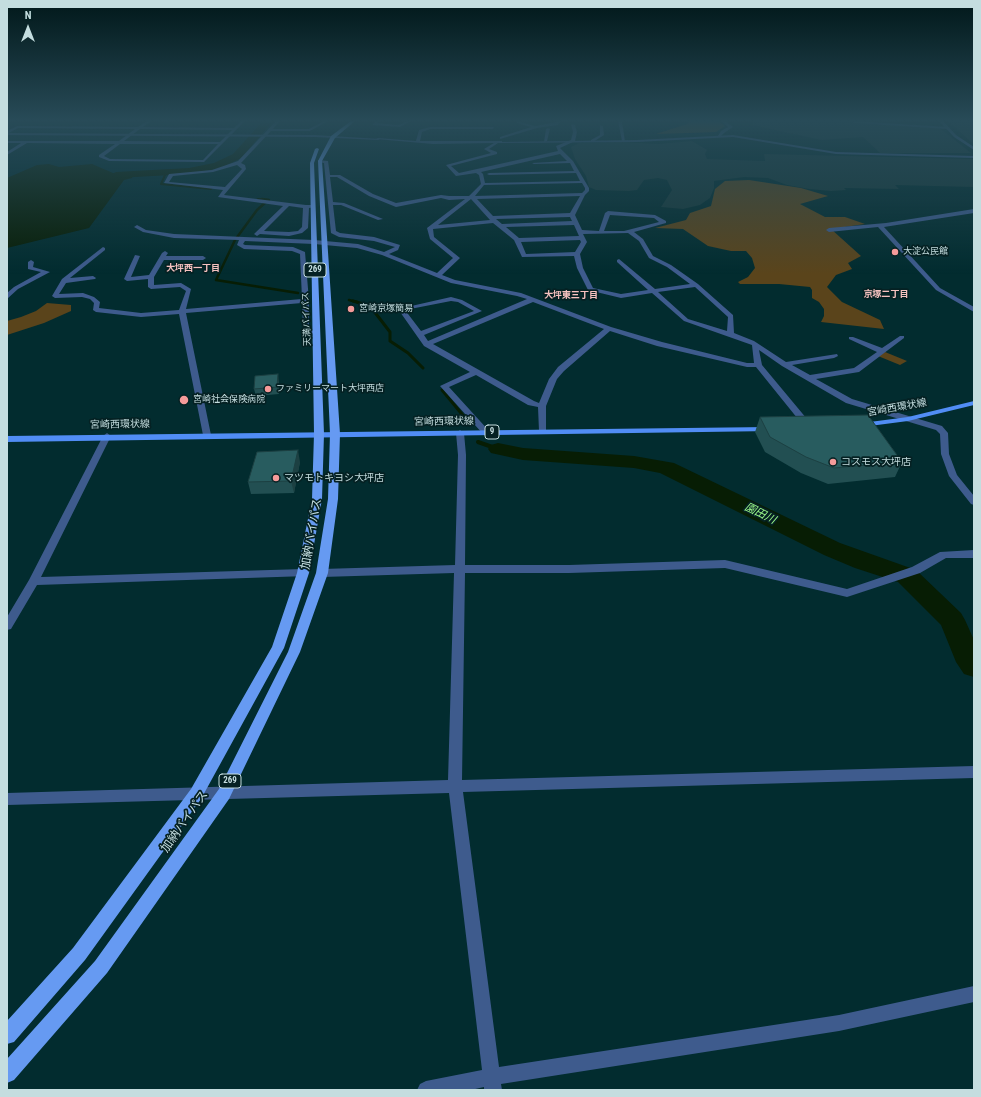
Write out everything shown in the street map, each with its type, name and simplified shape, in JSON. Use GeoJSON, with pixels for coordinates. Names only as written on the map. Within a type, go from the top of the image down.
{"type":"FeatureCollection","features":[{"type":"Feature","properties":{"kind":"highway","name":"天満バイパス"},"geometry":{"type":"LineString","coordinates":[[311,172],[309,207],[314,242],[319,434]]}},
{"type":"Feature","properties":{"kind":"highway","name":"天満バイパス"},"geometry":{"type":"LineString","coordinates":[[321,172],[335,434]]}},
{"type":"Feature","properties":{"kind":"highway","name":"加納バイパス"},"geometry":{"type":"LineString","coordinates":[[7,1035],[79,954],[196,794],[278,648],[303,573],[317,499],[319,434]]}},
{"type":"Feature","properties":{"kind":"highway","name":"加納バイパス"},"geometry":{"type":"LineString","coordinates":[[7,1073],[101,967],[224,794],[294,652],[322,573],[333,499],[335,434]]}},
{"type":"Feature","properties":{"kind":"main road","name":"宮崎西環状線"},"geometry":{"type":"LineString","coordinates":[[850,426],[874,425],[908,419],[974,403]]}},
{"type":"Feature","properties":{"kind":"main road","name":"宮崎西環状線"},"geometry":{"type":"LineString","coordinates":[[7,438],[778,428]]}},
{"type":"Feature","properties":{"kind":"street"},"geometry":{"type":"LineString","coordinates":[[200,172],[171,175],[166,183],[227,189]]}},
{"type":"Feature","properties":{"kind":"street"},"geometry":{"type":"LineString","coordinates":[[241,172],[220,196],[309,207],[305,228],[300,232],[289,234],[258,232]]}},
{"type":"Feature","properties":{"kind":"street"},"geometry":{"type":"LineString","coordinates":[[328,172],[333,232],[339,235],[374,239],[398,246],[396,249],[384,254]]}},
{"type":"Feature","properties":{"kind":"street"},"geometry":{"type":"LineString","coordinates":[[455,172],[458,176],[482,172]]}},
{"type":"Feature","properties":{"kind":"street"},"geometry":{"type":"LineString","coordinates":[[479,173],[558,172]]}},
{"type":"Feature","properties":{"kind":"street"},"geometry":{"type":"LineString","coordinates":[[577,172],[587,191],[583,194],[572,214],[584,242],[577,254]]}},
{"type":"Feature","properties":{"kind":"street"},"geometry":{"type":"LineString","coordinates":[[479,173],[483,184]]}},
{"type":"Feature","properties":{"kind":"street"},"geometry":{"type":"LineString","coordinates":[[329,176],[338,176],[371,195],[396,205],[438,196],[449,198],[583,194]]}},
{"type":"Feature","properties":{"kind":"street"},"geometry":{"type":"LineString","coordinates":[[437,276],[457,258],[432,238],[430,233],[431,227],[471,197],[483,184],[583,182]]}},
{"type":"Feature","properties":{"kind":"street"},"geometry":{"type":"LineString","coordinates":[[471,197],[476,200],[500,226],[517,240],[524,256],[577,254]]}},
{"type":"Feature","properties":{"kind":"street"},"geometry":{"type":"LineString","coordinates":[[330,203],[342,204],[380,219]]}},
{"type":"Feature","properties":{"kind":"street"},"geometry":{"type":"LineString","coordinates":[[251,240],[288,204]]}},
{"type":"Feature","properties":{"kind":"street"},"geometry":{"type":"LineString","coordinates":[[829,230],[879,225],[974,211]]}},
{"type":"Feature","properties":{"kind":"street"},"geometry":{"type":"LineString","coordinates":[[431,227],[493,219],[572,214]]}},
{"type":"Feature","properties":{"kind":"street"},"geometry":{"type":"LineString","coordinates":[[517,240],[630,232],[664,222],[655,217],[608,214],[601,233]]}},
{"type":"Feature","properties":{"kind":"street"},"geometry":{"type":"LineString","coordinates":[[500,226],[575,223]]}},
{"type":"Feature","properties":{"kind":"street"},"geometry":{"type":"LineString","coordinates":[[879,225],[938,289],[974,310]]}},
{"type":"Feature","properties":{"kind":"street"},"geometry":{"type":"LineString","coordinates":[[137,227],[145,231],[170,235],[314,242],[358,246],[384,254],[437,276],[466,284],[511,292],[534,299],[609,328],[684,350],[747,365],[758,365]]}},
{"type":"Feature","properties":{"kind":"street"},"geometry":{"type":"LineString","coordinates":[[630,232],[641,240],[651,257],[669,266],[696,285],[731,316],[730,334]]}},
{"type":"Feature","properties":{"kind":"street"},"geometry":{"type":"LineString","coordinates":[[238,239],[240,246],[244,247],[293,249],[303,253],[306,330],[317,334]]}},
{"type":"Feature","properties":{"kind":"street"},"geometry":{"type":"LineString","coordinates":[[103,249],[63,281],[55,296],[72,295],[92,298],[97,302],[96,310],[141,315],[306,301]]}},
{"type":"Feature","properties":{"kind":"street"},"geometry":{"type":"LineString","coordinates":[[577,254],[590,289],[621,296],[696,285]]}},
{"type":"Feature","properties":{"kind":"street"},"geometry":{"type":"LineString","coordinates":[[137,256],[127,279],[151,277]]}},
{"type":"Feature","properties":{"kind":"street"},"geometry":{"type":"LineString","coordinates":[[203,258],[164,256],[151,277],[151,287],[181,285],[189,290],[182,312],[207,435]]}},
{"type":"Feature","properties":{"kind":"street"},"geometry":{"type":"LineString","coordinates":[[619,261],[686,320],[752,342],[785,364],[849,401],[939,428],[944,433],[946,454],[953,476],[974,502]]}},
{"type":"Feature","properties":{"kind":"street"},"geometry":{"type":"LineString","coordinates":[[7,297],[16,288],[47,272],[30,268],[31,262]]}},
{"type":"Feature","properties":{"kind":"street"},"geometry":{"type":"LineString","coordinates":[[63,281],[94,278]]}},
{"type":"Feature","properties":{"kind":"street"},"geometry":{"type":"LineString","coordinates":[[419,334],[479,311],[460,301],[451,299],[400,309],[419,334],[427,344],[531,403],[542,406]]}},
{"type":"Feature","properties":{"kind":"street"},"geometry":{"type":"LineString","coordinates":[[427,344],[534,299]]}},
{"type":"Feature","properties":{"kind":"street"},"geometry":{"type":"LineString","coordinates":[[543,431],[542,406],[553,378],[561,369],[609,328]]}},
{"type":"Feature","properties":{"kind":"street"},"geometry":{"type":"LineString","coordinates":[[809,378],[856,370],[902,337]]}},
{"type":"Feature","properties":{"kind":"street"},"geometry":{"type":"LineString","coordinates":[[851,338],[882,351]]}},
{"type":"Feature","properties":{"kind":"street"},"geometry":{"type":"LineString","coordinates":[[755,345],[758,365],[810,428]]}},
{"type":"Feature","properties":{"kind":"street"},"geometry":{"type":"LineString","coordinates":[[785,364],[834,356]]}},
{"type":"Feature","properties":{"kind":"street"},"geometry":{"type":"LineString","coordinates":[[476,372],[444,386],[486,432]]}},
{"type":"Feature","properties":{"kind":"street"},"geometry":{"type":"LineString","coordinates":[[460,433],[462,455],[455,785],[493,1083]]}},
{"type":"Feature","properties":{"kind":"street"},"geometry":{"type":"LineString","coordinates":[[7,626],[34,581],[107,436]]}},
{"type":"Feature","properties":{"kind":"street"},"geometry":{"type":"LineString","coordinates":[[322,573],[459,569],[569,569],[725,564],[847,593],[916,570],[944,555],[974,554]]}},
{"type":"Feature","properties":{"kind":"street"},"geometry":{"type":"LineString","coordinates":[[34,581],[303,573]]}},
{"type":"Feature","properties":{"kind":"street"},"geometry":{"type":"LineString","coordinates":[[7,799],[224,794],[455,785],[974,772]]}},
{"type":"Feature","properties":{"kind":"street"},"geometry":{"type":"LineString","coordinates":[[426,1090],[493,1083],[839,1023],[974,994]]}},
{"type":"Feature","properties":{"kind":"shaded area"},"geometry":{"type":"Polygon","coordinates":[[[20,172],[133,173],[132,178],[124,180],[89,228],[7,248],[7,178],[20,172]]]}},
{"type":"Feature","properties":{"kind":"shaded area"},"geometry":{"type":"Polygon","coordinates":[[[584,172],[974,172],[974,187],[895,185],[899,189],[844,188],[846,190],[831,191],[787,185],[768,178],[744,177],[714,181],[714,188],[710,198],[700,205],[683,209],[661,207],[672,190],[667,180],[658,178],[644,180],[637,190],[596,190],[589,187],[584,172]]]}},
{"type":"Feature","properties":{"kind":"shaded area"},"geometry":{"type":"Polygon","coordinates":[[[749,180],[801,188],[828,196],[800,204],[825,217],[845,217],[865,224],[831,229],[861,256],[848,263],[852,269],[836,275],[827,287],[842,302],[880,320],[884,329],[821,322],[824,316],[824,309],[819,302],[812,298],[812,290],[810,287],[779,284],[740,284],[738,282],[748,277],[755,268],[752,258],[746,251],[731,251],[708,246],[683,229],[655,228],[686,220],[690,213],[711,206],[715,189],[725,181],[749,180]]]}},
{"type":"Feature","properties":{"kind":"shaded area"},"geometry":{"type":"Polygon","coordinates":[[[47,303],[71,305],[71,311],[44,323],[7,335],[7,321],[36,311],[47,303]]]}},
{"type":"Feature","properties":{"kind":"shaded area"},"geometry":{"type":"Polygon","coordinates":[[[885,352],[907,361],[900,365],[878,356],[885,352]]]}},
{"type":"Feature","properties":{"kind":"building"},"geometry":{"type":"Polygon","coordinates":[[[278,374],[277,387],[254,389],[255,376],[278,374]]]}},
{"type":"Feature","properties":{"kind":"building"},"geometry":{"type":"Polygon","coordinates":[[[868,415],[902,462],[834,468],[806,457],[770,437],[760,417],[868,415]]]}},
{"type":"Feature","properties":{"kind":"building"},"geometry":{"type":"Polygon","coordinates":[[[298,450],[291,481],[248,482],[257,452],[298,450]]]}},
{"type":"Feature","properties":{"kind":"waterway"},"geometry":{"type":"LineString","coordinates":[[116,175],[167,172]]}},
{"type":"Feature","properties":{"kind":"waterway"},"geometry":{"type":"LineString","coordinates":[[165,175],[161,184],[211,189]]}},
{"type":"Feature","properties":{"kind":"waterway"},"geometry":{"type":"LineString","coordinates":[[258,199],[269,200],[262,199]]}},
{"type":"Feature","properties":{"kind":"waterway"},"geometry":{"type":"LineString","coordinates":[[266,202],[257,210],[235,240],[216,280],[298,293]]}},
{"type":"Feature","properties":{"kind":"waterway"},"geometry":{"type":"LineString","coordinates":[[349,300],[353,301]]}},
{"type":"Feature","properties":{"kind":"waterway"},"geometry":{"type":"LineString","coordinates":[[353,301],[357,302]]}},
{"type":"Feature","properties":{"kind":"waterway"},"geometry":{"type":"LineString","coordinates":[[353,301],[370,306],[390,332],[390,341],[408,353],[423,368]]}},
{"type":"Feature","properties":{"kind":"waterway"},"geometry":{"type":"LineString","coordinates":[[442,390],[470,424]]}},
{"type":"Feature","properties":{"kind":"waterway"},"geometry":{"type":"LineString","coordinates":[[478,442],[498,449]]}},
{"type":"Feature","properties":{"kind":"waterway","name":"園田川"},"geometry":{"type":"LineString","coordinates":[[498,449],[523,454],[634,462],[666,468],[832,549],[864,562],[907,576],[952,620],[966,654],[974,666]]}},
{"type":"Feature","properties":{"kind":"place","name":"大淀公民館"},"geometry":{"type":"Point","coordinates":[895,252]}},
{"type":"Feature","properties":{"kind":"place","name":"宮崎京塚簡易"},"geometry":{"type":"Point","coordinates":[351,309]}},
{"type":"Feature","properties":{"kind":"place","name":"ファミリーマート大坪西店"},"geometry":{"type":"Point","coordinates":[268,389]}},
{"type":"Feature","properties":{"kind":"place","name":"宮崎社会保険病院"},"geometry":{"type":"Point","coordinates":[184,400]}},
{"type":"Feature","properties":{"kind":"place","name":"コスモス大坪店"},"geometry":{"type":"Point","coordinates":[833,462]}},
{"type":"Feature","properties":{"kind":"place","name":"マツモトキヨシ大坪店"},"geometry":{"type":"Point","coordinates":[276,478]}},
{"type":"Feature","properties":{"kind":"district","name":"大坪西一丁目"},"geometry":{"type":"Point","coordinates":[193,269]}},
{"type":"Feature","properties":{"kind":"district","name":"京塚二丁目"},"geometry":{"type":"Point","coordinates":[886,295]}},
{"type":"Feature","properties":{"kind":"district","name":"大坪東三丁目"},"geometry":{"type":"Point","coordinates":[571,296]}}]}
